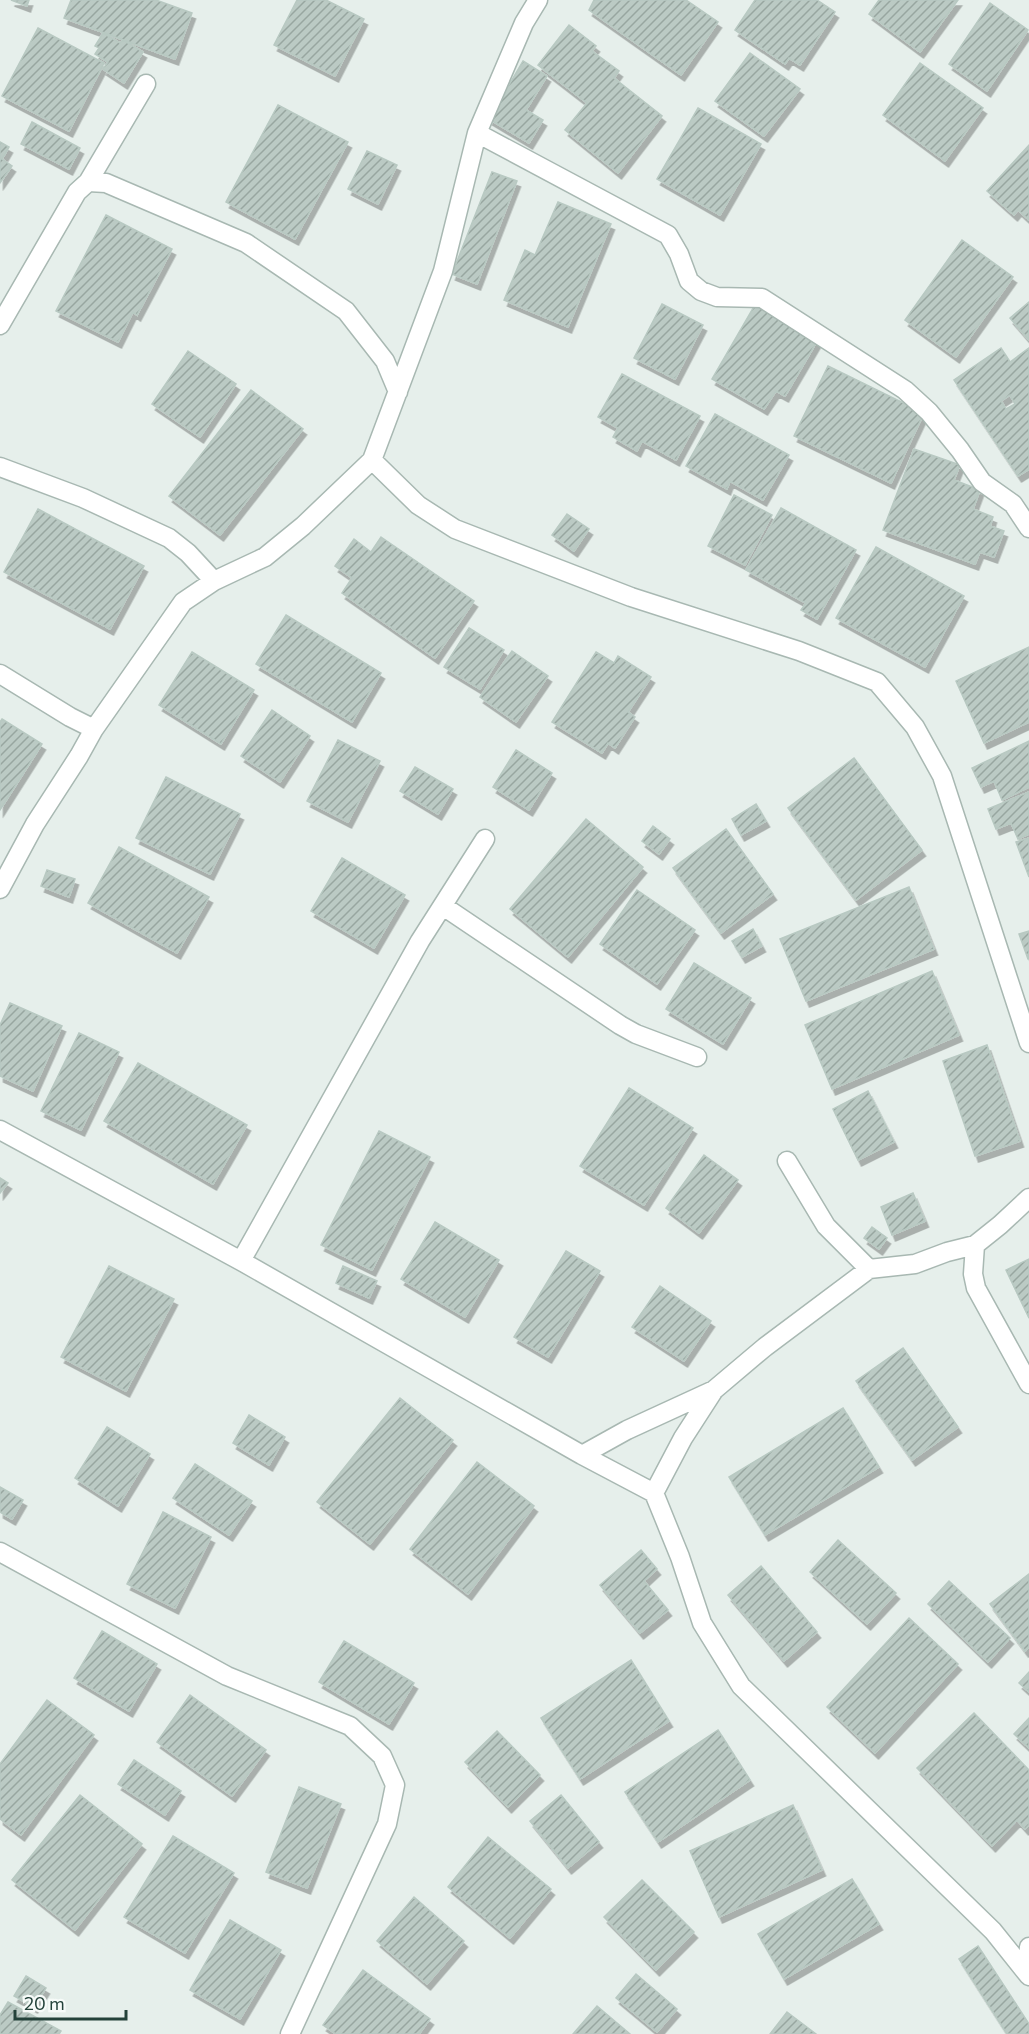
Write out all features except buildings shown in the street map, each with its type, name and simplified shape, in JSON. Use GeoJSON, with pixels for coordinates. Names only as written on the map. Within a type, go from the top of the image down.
{"type":"FeatureCollection","features":[{"type":"Feature","properties":{"kind":"street"},"geometry":{"type":"LineString","coordinates":[[0,889],[35,824],[94,729],[183,602],[214,581],[265,556],[303,525],[372,460],[443,271],[477,133],[524,23],[538,0]]}},
{"type":"Feature","properties":{"kind":"street"},"geometry":{"type":"LineString","coordinates":[[0,325],[77,192],[88,182],[146,84]]}},
{"type":"Feature","properties":{"kind":"street"},"geometry":{"type":"LineString","coordinates":[[477,133],[668,235],[679,254],[689,281],[701,291],[717,297],[762,298],[905,390],[929,412],[982,482],[1021,503],[1029,528]]}},
{"type":"Feature","properties":{"kind":"street"},"geometry":{"type":"LineString","coordinates":[[88,182],[106,183],[246,243],[346,311],[385,362],[398,392]]}},
{"type":"Feature","properties":{"kind":"street"},"geometry":{"type":"LineString","coordinates":[[372,460],[418,505],[455,529],[632,597],[799,651],[877,682],[915,727],[942,776],[1029,1043]]}},
{"type":"Feature","properties":{"kind":"street"},"geometry":{"type":"LineString","coordinates":[[0,467],[83,498],[169,538],[188,553],[214,581]]}},
{"type":"Feature","properties":{"kind":"street"},"geometry":{"type":"LineString","coordinates":[[0,674],[94,729]]}},
{"type":"Feature","properties":{"kind":"street"},"geometry":{"type":"LineString","coordinates":[[240,1261],[420,941],[485,839]]}},
{"type":"Feature","properties":{"kind":"street"},"geometry":{"type":"LineString","coordinates":[[443,906],[620,1025],[636,1034],[697,1057]]}},
{"type":"Feature","properties":{"kind":"street"},"geometry":{"type":"LineString","coordinates":[[0,1130],[240,1261],[582,1455],[654,1493],[680,1557],[702,1623],[741,1686],[993,1931],[1028,1973]]}},
{"type":"Feature","properties":{"kind":"street"},"geometry":{"type":"LineString","coordinates":[[787,1161],[826,1226],[869,1269]]}},
{"type":"Feature","properties":{"kind":"street"},"geometry":{"type":"LineString","coordinates":[[654,1493],[683,1438],[714,1390],[765,1347],[869,1269],[915,1264],[975,1245],[1029,1197]]}},
{"type":"Feature","properties":{"kind":"street"},"geometry":{"type":"LineString","coordinates":[[975,1245],[973,1274],[976,1288],[1029,1384]]}},
{"type":"Feature","properties":{"kind":"street"},"geometry":{"type":"LineString","coordinates":[[582,1455],[675,1406],[714,1390]]}},
{"type":"Feature","properties":{"kind":"street"},"geometry":{"type":"LineString","coordinates":[[0,1552],[227,1676],[350,1726],[382,1756],[395,1785],[387,1824],[290,2034]]}},
{"type":"Feature","properties":{"kind":"street"},"geometry":{"type":"LineString","coordinates":[[1028,1973],[1029,1947]]}}]}
